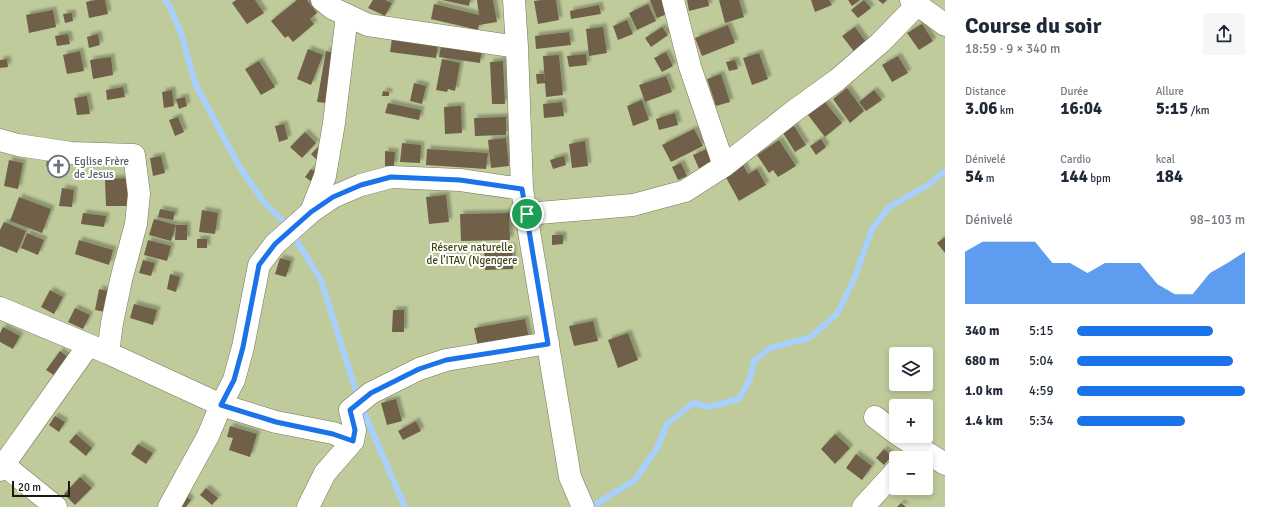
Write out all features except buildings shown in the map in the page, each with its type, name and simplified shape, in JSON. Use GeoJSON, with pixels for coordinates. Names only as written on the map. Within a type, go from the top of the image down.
{"type":"FeatureCollection","features":[{"type":"Feature","properties":{"kind":"street"},"geometry":{"type":"LineString","coordinates":[[514,0],[522,189],[570,477],[583,507]]}},
{"type":"Feature","properties":{"kind":"street"},"geometry":{"type":"LineString","coordinates":[[673,0],[690,67],[724,166]]}},
{"type":"Feature","properties":{"kind":"street"},"geometry":{"type":"LineString","coordinates":[[527,214],[633,205],[685,191],[724,166],[794,111],[837,80],[880,43],[914,2],[945,25]]}},
{"type":"Feature","properties":{"kind":"street"},"geometry":{"type":"LineString","coordinates":[[311,212],[325,176],[334,123],[333,6],[368,25],[517,47]]}},
{"type":"Feature","properties":{"kind":"street"},"geometry":{"type":"LineString","coordinates":[[0,140],[18,145],[70,153],[134,155],[139,194],[136,224],[121,280],[112,323],[98,350],[2,467],[56,507]]}},
{"type":"Feature","properties":{"kind":"street"},"geometry":{"type":"LineString","coordinates":[[169,507],[208,436],[221,405],[234,380],[243,347],[259,265],[275,244],[311,212],[333,197],[361,185],[391,177],[460,180],[522,189]]}},
{"type":"Feature","properties":{"kind":"street"},"geometry":{"type":"LineString","coordinates":[[0,308],[221,405],[276,422],[333,434],[353,441]]}},
{"type":"Feature","properties":{"kind":"street"},"geometry":{"type":"LineString","coordinates":[[308,507],[325,473],[353,441],[355,430],[350,410],[371,393],[419,369],[446,360],[548,344]]}},
{"type":"Feature","properties":{"kind":"street"},"geometry":{"type":"LineString","coordinates":[[875,417],[889,428]]}},
{"type":"Feature","properties":{"kind":"street"},"geometry":{"type":"LineString","coordinates":[[908,447],[945,464]]}},
{"type":"Feature","properties":{"kind":"street"},"geometry":{"type":"LineString","coordinates":[[863,507],[889,479]]}},
{"type":"Feature","properties":{"kind":"green space","name":"Réserve naturelle de l'ITAV (Ngengere"},"geometry":{"type":"Polygon","coordinates":[[[0,0],[945,0],[945,507],[0,507],[0,0]]]}},
{"type":"Feature","properties":{"kind":"waterway"},"geometry":{"type":"LineString","coordinates":[[165,0],[170,7],[182,36],[195,83],[239,166],[263,201],[285,223]]}},
{"type":"Feature","properties":{"kind":"waterway"},"geometry":{"type":"LineString","coordinates":[[591,507],[635,480],[657,448],[667,424],[693,403],[709,407],[739,399],[750,379],[754,361],[770,348],[809,338],[837,314],[855,277],[872,229],[889,207],[928,185],[945,171]]}},
{"type":"Feature","properties":{"kind":"waterway"},"geometry":{"type":"LineString","coordinates":[[295,238],[321,280],[358,398]]}},
{"type":"Feature","properties":{"kind":"waterway"},"geometry":{"type":"LineString","coordinates":[[361,406],[405,507]]}},
{"type":"Feature","properties":{"kind":"place","name":"Eglise Frère de Jesus"},"geometry":{"type":"Point","coordinates":[58,167]}},
{"type":"Feature","properties":{"kind":"route"},"geometry":{"type":"LineString","coordinates":[[391,177],[460,180],[522,189],[527,214],[548,344],[446,360],[419,369],[371,393],[350,410],[355,430],[353,441],[333,434],[276,422],[221,405],[234,380],[243,347],[259,265],[275,244],[311,212],[333,197],[361,185],[391,177]]}}]}
